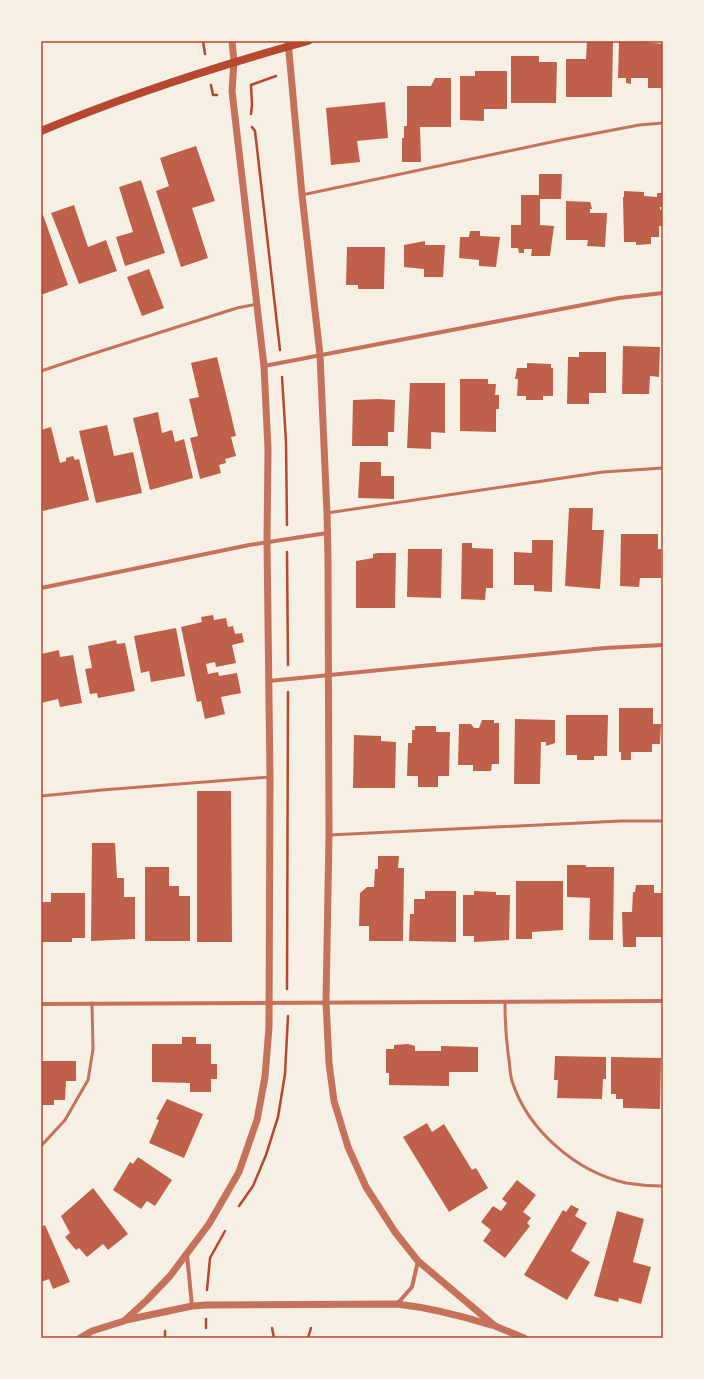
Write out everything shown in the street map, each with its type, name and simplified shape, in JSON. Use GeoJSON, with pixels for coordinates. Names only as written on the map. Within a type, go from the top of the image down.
{"type":"FeatureCollection","features":[{"type":"Feature","properties":{"kind":"main road"},"geometry":{"type":"LineString","coordinates":[[41,131],[130,97],[234,61],[288,44],[308,41]]}},
{"type":"Feature","properties":{"kind":"street"},"geometry":{"type":"LineString","coordinates":[[124,1321],[147,1300],[187,1255],[209,1224],[239,1172],[257,1120],[264,1077],[269,1027],[270,777],[267,542],[268,449],[264,366],[232,92],[234,61],[232,41]]}},
{"type":"Feature","properties":{"kind":"street"},"geometry":{"type":"LineString","coordinates":[[288,44],[302,195],[320,355],[328,533],[329,835],[326,1002],[329,1063],[334,1101],[348,1147],[366,1187],[395,1232],[418,1261],[495,1326]]}},
{"type":"Feature","properties":{"kind":"street"},"geometry":{"type":"LineString","coordinates":[[264,366],[619,298],[663,293]]}},
{"type":"Feature","properties":{"kind":"street"},"geometry":{"type":"LineString","coordinates":[[41,588],[267,542],[328,533]]}},
{"type":"Feature","properties":{"kind":"street"},"geometry":{"type":"LineString","coordinates":[[269,681],[605,648],[663,645]]}},
{"type":"Feature","properties":{"kind":"street"},"geometry":{"type":"LineString","coordinates":[[41,1004],[663,1001]]}},
{"type":"Feature","properties":{"kind":"street"},"geometry":{"type":"LineString","coordinates":[[187,1255],[192,1306]]}},
{"type":"Feature","properties":{"kind":"street"},"geometry":{"type":"LineString","coordinates":[[397,1304],[412,1287],[418,1261]]}},
{"type":"Feature","properties":{"kind":"street"},"geometry":{"type":"LineString","coordinates":[[80,1338],[92,1331],[124,1321],[192,1306],[397,1304],[425,1307],[452,1313],[495,1326],[524,1338]]}},
{"type":"Feature","properties":{"kind":"lane"},"geometry":{"type":"LineString","coordinates":[[302,195],[561,140],[639,125],[663,123]]}},
{"type":"Feature","properties":{"kind":"lane"},"geometry":{"type":"LineString","coordinates":[[41,371],[238,308],[257,304]]}},
{"type":"Feature","properties":{"kind":"lane"},"geometry":{"type":"LineString","coordinates":[[327,513],[603,472],[663,468]]}},
{"type":"Feature","properties":{"kind":"lane"},"geometry":{"type":"LineString","coordinates":[[41,796],[270,777]]}},
{"type":"Feature","properties":{"kind":"lane"},"geometry":{"type":"LineString","coordinates":[[329,835],[621,821],[663,821]]}},
{"type":"Feature","properties":{"kind":"lane"},"geometry":{"type":"LineString","coordinates":[[505,1002],[504,1027],[512,1081],[526,1112],[544,1136],[566,1154],[594,1172],[627,1183],[663,1186]]}},
{"type":"Feature","properties":{"kind":"lane"},"geometry":{"type":"LineString","coordinates":[[41,1146],[65,1120],[88,1080],[93,1049],[92,1003]]}},
{"type":"Feature","properties":{"kind":"path"},"geometry":{"type":"LineString","coordinates":[[203,41],[204,45]]}},
{"type":"Feature","properties":{"kind":"path"},"geometry":{"type":"LineString","coordinates":[[250,85],[252,105],[250,118]]}},
{"type":"Feature","properties":{"kind":"path"},"geometry":{"type":"LineString","coordinates":[[251,122],[255,131],[279,345]]}},
{"type":"Feature","properties":{"kind":"path"},"geometry":{"type":"LineString","coordinates":[[282,377],[286,442],[287,514]]}},
{"type":"Feature","properties":{"kind":"path"},"geometry":{"type":"LineString","coordinates":[[287,548],[288,661]]}},
{"type":"Feature","properties":{"kind":"path"},"geometry":{"type":"LineString","coordinates":[[287,985],[288,693]]}},
{"type":"Feature","properties":{"kind":"path"},"geometry":{"type":"LineString","coordinates":[[272,1328],[274,1338]]}},
{"type":"Feature","properties":{"kind":"path"},"geometry":{"type":"LineString","coordinates":[[308,1338],[312,1328]]}},
{"type":"Feature","properties":{"kind":"path"},"geometry":{"type":"LineString","coordinates":[[165,1331],[165,1338]]}},
{"type":"Feature","properties":{"kind":"building"},"geometry":{"type":"Polygon","coordinates":[[[587,41],[613,41],[612,97],[566,97],[566,59],[586,59],[587,41]]]}},
{"type":"Feature","properties":{"kind":"building"},"geometry":{"type":"Polygon","coordinates":[[[619,41],[663,44],[663,88],[648,88],[648,78],[631,78],[631,84],[626,83],[626,78],[618,78],[619,41]]]}},
{"type":"Feature","properties":{"kind":"building"},"geometry":{"type":"Polygon","coordinates":[[[511,56],[539,56],[539,62],[557,62],[556,103],[511,103],[511,56]]]}},
{"type":"Feature","properties":{"kind":"building"},"geometry":{"type":"Polygon","coordinates":[[[475,71],[507,71],[507,109],[484,109],[484,121],[460,120],[460,76],[475,76],[475,71]]]}},
{"type":"Feature","properties":{"kind":"building"},"geometry":{"type":"Polygon","coordinates":[[[435,78],[451,78],[451,127],[420,127],[421,162],[402,162],[402,138],[404,138],[404,126],[407,126],[407,86],[431,86],[435,78]]]}},
{"type":"Feature","properties":{"kind":"building"},"geometry":{"type":"Polygon","coordinates":[[[385,102],[388,138],[357,141],[360,162],[331,165],[326,108],[385,102]]]}},
{"type":"Feature","properties":{"kind":"building"},"geometry":{"type":"Polygon","coordinates":[[[196,146],[215,201],[192,208],[208,258],[181,267],[156,191],[169,186],[160,158],[196,146]]]}},
{"type":"Feature","properties":{"kind":"building"},"geometry":{"type":"Polygon","coordinates":[[[539,174],[562,174],[561,199],[540,199],[540,225],[554,226],[550,256],[531,256],[532,249],[524,249],[524,253],[519,253],[518,248],[511,248],[511,225],[521,225],[521,195],[539,195],[539,174]]]}},
{"type":"Feature","properties":{"kind":"building"},"geometry":{"type":"Polygon","coordinates":[[[141,180],[165,253],[125,266],[116,237],[133,232],[119,187],[141,180]]]}},
{"type":"Feature","properties":{"kind":"building"},"geometry":{"type":"Polygon","coordinates":[[[624,191],[644,192],[644,196],[657,197],[657,193],[663,193],[663,207],[660,207],[660,210],[663,210],[662,226],[659,226],[659,237],[651,237],[651,244],[636,245],[636,242],[624,242],[624,191]]]}},
{"type":"Feature","properties":{"kind":"building"},"geometry":{"type":"Polygon","coordinates":[[[566,201],[590,202],[592,209],[590,209],[590,213],[607,213],[605,247],[587,246],[588,240],[566,240],[566,201]]]}},
{"type":"Feature","properties":{"kind":"building"},"geometry":{"type":"Polygon","coordinates":[[[74,205],[88,247],[106,240],[117,271],[79,284],[51,213],[74,205]]]}},
{"type":"Feature","properties":{"kind":"building"},"geometry":{"type":"Polygon","coordinates":[[[41,215],[43,215],[68,285],[41,295],[41,215]]]}},
{"type":"Feature","properties":{"kind":"building"},"geometry":{"type":"Polygon","coordinates":[[[470,231],[480,231],[480,236],[500,237],[496,267],[479,266],[479,260],[459,258],[460,237],[469,237],[470,231]]]}},
{"type":"Feature","properties":{"kind":"building"},"geometry":{"type":"Polygon","coordinates":[[[425,241],[425,245],[445,245],[443,277],[424,277],[424,269],[404,267],[404,245],[425,241]]]}},
{"type":"Feature","properties":{"kind":"building"},"geometry":{"type":"Polygon","coordinates":[[[347,247],[385,247],[384,289],[358,289],[358,285],[346,285],[347,247]]]}},
{"type":"Feature","properties":{"kind":"building"},"geometry":{"type":"Polygon","coordinates":[[[149,269],[164,308],[142,316],[127,277],[149,269]]]}},
{"type":"Feature","properties":{"kind":"building"},"geometry":{"type":"Polygon","coordinates":[[[623,346],[660,347],[659,377],[650,376],[649,394],[622,394],[623,346]]]}},
{"type":"Feature","properties":{"kind":"building"},"geometry":{"type":"Polygon","coordinates":[[[579,352],[606,352],[606,393],[589,393],[589,404],[567,404],[568,357],[579,357],[579,352]]]}},
{"type":"Feature","properties":{"kind":"building"},"geometry":{"type":"Polygon","coordinates":[[[217,357],[236,436],[231,437],[236,456],[225,459],[226,463],[219,465],[221,473],[200,479],[190,438],[198,436],[189,399],[199,397],[191,363],[217,357]]]}},
{"type":"Feature","properties":{"kind":"building"},"geometry":{"type":"Polygon","coordinates":[[[527,363],[551,364],[551,368],[553,368],[553,396],[543,396],[543,400],[526,400],[526,396],[517,396],[518,379],[515,379],[517,368],[527,368],[527,363]]]}},
{"type":"Feature","properties":{"kind":"building"},"geometry":{"type":"Polygon","coordinates":[[[460,379],[488,379],[488,384],[496,384],[495,395],[499,395],[499,409],[496,409],[496,432],[460,431],[460,379]]]}},
{"type":"Feature","properties":{"kind":"building"},"geometry":{"type":"Polygon","coordinates":[[[410,383],[445,383],[445,433],[431,432],[431,449],[407,448],[410,383]]]}},
{"type":"Feature","properties":{"kind":"building"},"geometry":{"type":"Polygon","coordinates":[[[353,400],[395,400],[394,432],[388,432],[388,446],[352,446],[353,400]]]}},
{"type":"Feature","properties":{"kind":"building"},"geometry":{"type":"Polygon","coordinates":[[[158,412],[162,433],[172,430],[175,442],[184,439],[193,478],[150,490],[133,418],[158,412]]]}},
{"type":"Feature","properties":{"kind":"building"},"geometry":{"type":"Polygon","coordinates":[[[107,425],[114,456],[133,452],[142,493],[96,503],[79,431],[107,425]]]}},
{"type":"Feature","properties":{"kind":"building"},"geometry":{"type":"Polygon","coordinates":[[[51,427],[60,463],[66,461],[66,458],[73,456],[75,460],[79,459],[89,500],[43,511],[41,502],[41,430],[51,427]]]}},
{"type":"Feature","properties":{"kind":"building"},"geometry":{"type":"Polygon","coordinates":[[[360,462],[381,462],[381,476],[394,476],[394,499],[358,498],[360,462]]]}},
{"type":"Feature","properties":{"kind":"building"},"geometry":{"type":"Polygon","coordinates":[[[569,508],[593,508],[592,530],[604,530],[600,589],[565,586],[569,508]]]}},
{"type":"Feature","properties":{"kind":"building"},"geometry":{"type":"Polygon","coordinates":[[[621,534],[658,534],[658,549],[661,549],[661,578],[640,578],[639,587],[620,586],[621,534]]]}},
{"type":"Feature","properties":{"kind":"building"},"geometry":{"type":"Polygon","coordinates":[[[532,540],[553,540],[552,592],[534,591],[534,585],[514,585],[514,552],[532,553],[532,540]]]}},
{"type":"Feature","properties":{"kind":"building"},"geometry":{"type":"Polygon","coordinates":[[[462,543],[472,543],[472,548],[493,549],[493,588],[486,588],[485,600],[461,599],[462,543]]]}},
{"type":"Feature","properties":{"kind":"building"},"geometry":{"type":"Polygon","coordinates":[[[408,549],[442,549],[441,598],[407,597],[408,549]]]}},
{"type":"Feature","properties":{"kind":"building"},"geometry":{"type":"Polygon","coordinates":[[[396,553],[395,608],[356,608],[356,561],[373,558],[373,554],[396,553]]]}},
{"type":"Feature","properties":{"kind":"building"},"geometry":{"type":"Polygon","coordinates":[[[213,615],[214,620],[226,618],[228,627],[233,626],[235,634],[242,633],[244,642],[232,645],[236,663],[216,667],[215,662],[206,664],[208,674],[218,672],[219,676],[237,673],[241,693],[221,697],[225,714],[205,719],[201,701],[197,702],[181,627],[202,622],[201,617],[213,615]]]}},
{"type":"Feature","properties":{"kind":"building"},"geometry":{"type":"Polygon","coordinates":[[[176,628],[185,676],[151,682],[149,671],[141,673],[134,636],[176,628]]]}},
{"type":"Feature","properties":{"kind":"building"},"geometry":{"type":"Polygon","coordinates":[[[116,640],[117,644],[125,643],[135,691],[98,698],[97,693],[90,694],[85,669],[92,668],[88,646],[116,640]]]}},
{"type":"Feature","properties":{"kind":"building"},"geometry":{"type":"Polygon","coordinates":[[[59,650],[60,657],[73,655],[82,703],[60,707],[58,699],[41,703],[41,654],[59,650]]]}},
{"type":"Feature","properties":{"kind":"building"},"geometry":{"type":"Polygon","coordinates":[[[619,708],[653,708],[653,724],[661,724],[660,744],[652,744],[652,752],[631,752],[631,760],[621,760],[621,752],[619,752],[619,708]]]}},
{"type":"Feature","properties":{"kind":"building"},"geometry":{"type":"Polygon","coordinates":[[[566,715],[608,715],[607,756],[594,756],[594,760],[577,760],[577,755],[566,755],[566,715]]]}},
{"type":"Feature","properties":{"kind":"building"},"geometry":{"type":"Polygon","coordinates":[[[515,719],[555,720],[555,743],[546,746],[546,742],[541,742],[540,784],[514,784],[515,719]]]}},
{"type":"Feature","properties":{"kind":"building"},"geometry":{"type":"Polygon","coordinates":[[[482,720],[494,720],[494,723],[499,723],[499,764],[492,764],[491,771],[473,771],[473,765],[458,765],[459,724],[471,724],[474,728],[479,728],[482,720]]]}},
{"type":"Feature","properties":{"kind":"building"},"geometry":{"type":"Polygon","coordinates":[[[415,726],[436,726],[436,732],[450,732],[449,776],[438,776],[438,787],[418,787],[418,776],[407,776],[408,743],[412,743],[412,730],[415,730],[415,726]]]}},
{"type":"Feature","properties":{"kind":"building"},"geometry":{"type":"Polygon","coordinates":[[[354,735],[381,736],[381,741],[396,742],[395,788],[353,788],[354,735]]]}},
{"type":"Feature","properties":{"kind":"building"},"geometry":{"type":"Polygon","coordinates":[[[197,791],[231,791],[232,942],[197,942],[197,791]]]}},
{"type":"Feature","properties":{"kind":"building"},"geometry":{"type":"Polygon","coordinates":[[[92,843],[115,843],[117,878],[124,878],[124,897],[135,897],[135,939],[91,941],[92,843]]]}},
{"type":"Feature","properties":{"kind":"building"},"geometry":{"type":"Polygon","coordinates":[[[378,856],[399,856],[398,868],[404,868],[403,941],[369,941],[369,926],[359,926],[360,893],[367,887],[374,887],[375,869],[378,869],[378,856]]]}},
{"type":"Feature","properties":{"kind":"building"},"geometry":{"type":"Polygon","coordinates":[[[567,865],[614,867],[613,940],[589,940],[590,898],[567,897],[567,865]]]}},
{"type":"Feature","properties":{"kind":"building"},"geometry":{"type":"Polygon","coordinates":[[[145,867],[169,867],[169,886],[179,886],[179,896],[190,896],[190,941],[145,941],[145,867]]]}},
{"type":"Feature","properties":{"kind":"building"},"geometry":{"type":"Polygon","coordinates":[[[516,881],[563,881],[563,930],[532,932],[532,939],[516,939],[516,881]]]}},
{"type":"Feature","properties":{"kind":"building"},"geometry":{"type":"Polygon","coordinates":[[[636,885],[654,885],[654,893],[663,893],[663,937],[636,937],[636,947],[623,947],[622,912],[632,912],[633,892],[635,892],[636,885]]]}},
{"type":"Feature","properties":{"kind":"building"},"geometry":{"type":"Polygon","coordinates":[[[425,891],[456,891],[456,942],[409,941],[410,914],[414,914],[414,899],[425,899],[425,891]]]}},
{"type":"Feature","properties":{"kind":"building"},"geometry":{"type":"Polygon","coordinates":[[[474,891],[496,892],[496,895],[510,895],[509,940],[474,942],[474,936],[463,936],[463,895],[474,895],[474,891]]]}},
{"type":"Feature","properties":{"kind":"building"},"geometry":{"type":"Polygon","coordinates":[[[51,893],[85,893],[85,938],[72,938],[72,942],[42,942],[42,902],[51,902],[51,893]]]}},
{"type":"Feature","properties":{"kind":"building"},"geometry":{"type":"Polygon","coordinates":[[[182,1037],[196,1037],[196,1044],[211,1044],[211,1064],[217,1064],[217,1079],[211,1079],[211,1092],[190,1092],[190,1083],[152,1082],[152,1044],[182,1044],[182,1037]]]}},
{"type":"Feature","properties":{"kind":"building"},"geometry":{"type":"Polygon","coordinates":[[[408,1044],[415,1046],[415,1051],[441,1051],[441,1046],[478,1047],[478,1072],[449,1072],[449,1086],[389,1085],[389,1073],[386,1073],[386,1049],[394,1049],[394,1045],[408,1044]]]}},
{"type":"Feature","properties":{"kind":"building"},"geometry":{"type":"Polygon","coordinates":[[[555,1056],[606,1057],[606,1079],[603,1079],[602,1099],[557,1098],[558,1080],[554,1080],[555,1056]]]}},
{"type":"Feature","properties":{"kind":"building"},"geometry":{"type":"Polygon","coordinates":[[[611,1057],[661,1058],[660,1109],[623,1108],[623,1099],[616,1099],[616,1094],[611,1094],[611,1057]]]}},
{"type":"Feature","properties":{"kind":"building"},"geometry":{"type":"Polygon","coordinates":[[[41,1061],[76,1061],[76,1081],[66,1081],[65,1100],[54,1100],[54,1105],[41,1105],[41,1061]]]}},
{"type":"Feature","properties":{"kind":"building"},"geometry":{"type":"Polygon","coordinates":[[[167,1099],[203,1114],[184,1158],[149,1143],[159,1120],[156,1119],[167,1099]]]}},
{"type":"Feature","properties":{"kind":"building"},"geometry":{"type":"Polygon","coordinates":[[[427,1123],[432,1132],[444,1124],[472,1170],[476,1168],[488,1188],[449,1212],[403,1137],[427,1123]]]}},
{"type":"Feature","properties":{"kind":"building"},"geometry":{"type":"Polygon","coordinates":[[[138,1157],[172,1180],[155,1206],[147,1201],[141,1209],[113,1190],[130,1162],[133,1164],[138,1157]]]}},
{"type":"Feature","properties":{"kind":"building"},"geometry":{"type":"Polygon","coordinates":[[[517,1180],[536,1195],[523,1212],[531,1218],[527,1223],[530,1226],[505,1258],[483,1241],[491,1230],[481,1222],[493,1206],[501,1211],[507,1203],[502,1199],[517,1180]]]}},
{"type":"Feature","properties":{"kind":"building"},"geometry":{"type":"Polygon","coordinates":[[[93,1188],[128,1234],[108,1250],[103,1244],[87,1257],[79,1248],[76,1250],[65,1237],[70,1233],[61,1216],[93,1188]]]}},
{"type":"Feature","properties":{"kind":"building"},"geometry":{"type":"Polygon","coordinates":[[[571,1205],[579,1209],[575,1216],[587,1223],[571,1251],[590,1262],[567,1300],[524,1275],[563,1210],[566,1212],[571,1205]]]}},
{"type":"Feature","properties":{"kind":"building"},"geometry":{"type":"Polygon","coordinates":[[[617,1211],[644,1219],[633,1262],[651,1267],[641,1304],[619,1298],[618,1302],[594,1296],[617,1211]]]}},
{"type":"Feature","properties":{"kind":"building"},"geometry":{"type":"Polygon","coordinates":[[[45,1225],[70,1282],[53,1289],[49,1279],[41,1282],[41,1227],[45,1225]]]}}]}
